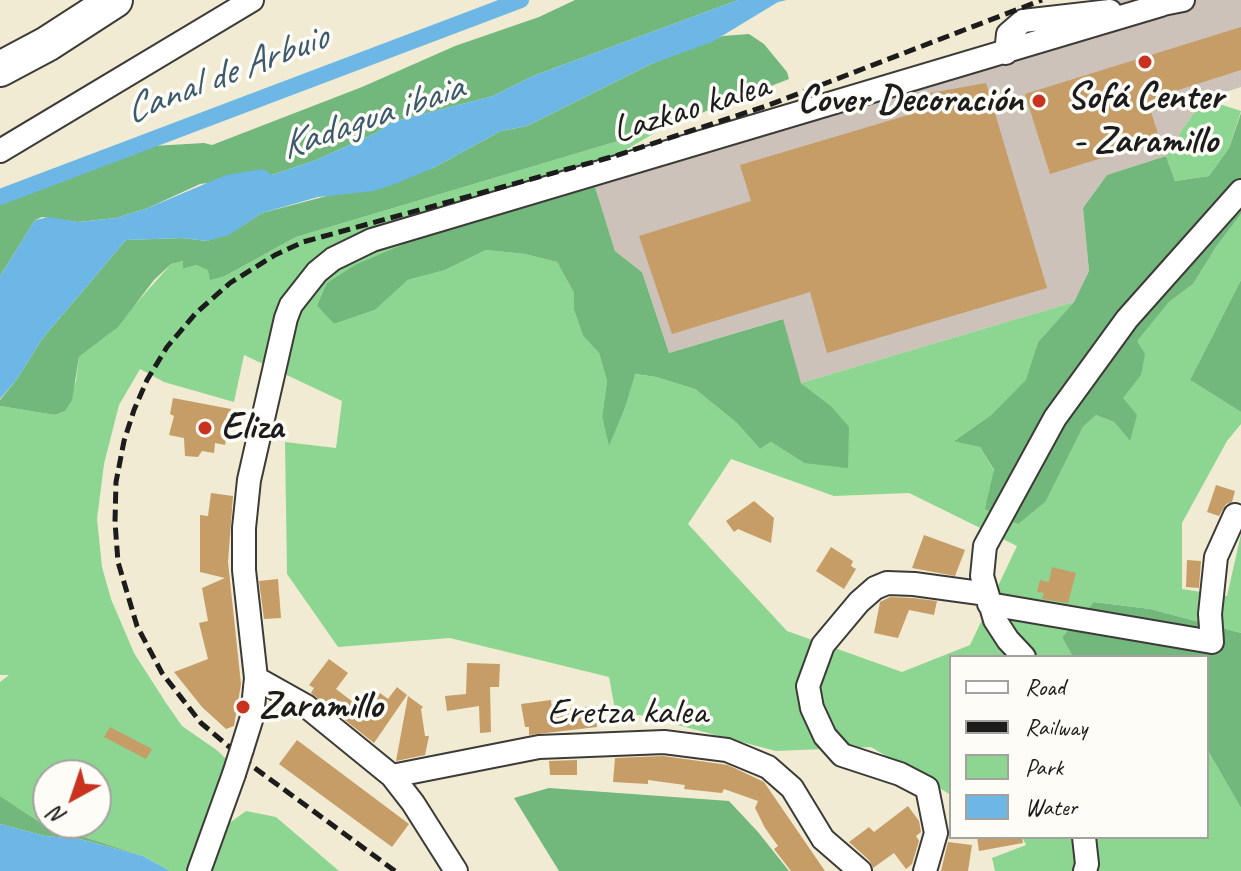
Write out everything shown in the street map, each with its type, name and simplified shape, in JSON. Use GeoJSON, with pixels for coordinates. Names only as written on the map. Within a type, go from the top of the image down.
{"type":"FeatureCollection","features":[{"type":"Feature","properties":{"kind":"highway"},"geometry":{"type":"LineString","coordinates":[[0,69],[47,44],[115,0]]}},
{"type":"Feature","properties":{"kind":"street"},"geometry":{"type":"LineString","coordinates":[[0,151],[252,0]]}},
{"type":"Feature","properties":{"kind":"street"},"geometry":{"type":"LineString","coordinates":[[1006,53],[1008,34],[1023,21],[1183,0]]}},
{"type":"Feature","properties":{"kind":"street","name":"Lazkao kalea"},"geometry":{"type":"LineString","coordinates":[[199,871],[252,717],[256,678],[247,600],[244,528],[255,445],[291,305],[317,272],[349,250],[372,240],[1161,5]]}},
{"type":"Feature","properties":{"kind":"street"},"geometry":{"type":"LineString","coordinates":[[1022,655],[1002,630],[988,599],[982,576],[985,546],[1055,418],[1127,319],[1241,191]]}},
{"type":"Feature","properties":{"kind":"street"},"geometry":{"type":"LineString","coordinates":[[925,871],[936,833],[927,788],[900,774],[842,755],[825,736],[812,708],[808,686],[823,645],[859,602],[875,588],[887,583],[914,584],[1212,642],[1210,614],[1216,557],[1235,515]]}},
{"type":"Feature","properties":{"kind":"street"},"geometry":{"type":"LineString","coordinates":[[256,678],[306,706],[392,776],[456,871]]}},
{"type":"Feature","properties":{"kind":"street","name":"Eretza kalea"},"geometry":{"type":"LineString","coordinates":[[392,776],[539,747],[664,742],[727,750],[768,767],[792,788],[823,839],[860,871]]}},
{"type":"Feature","properties":{"kind":"street"},"geometry":{"type":"LineString","coordinates":[[1084,839],[1085,871]]}},
{"type":"Feature","properties":{"kind":"shaded area"},"geometry":{"type":"Polygon","coordinates":[[[1113,0],[1241,0],[1241,87],[1204,99],[1166,156],[1107,175],[1083,208],[1089,271],[1074,302],[801,383],[782,319],[669,353],[642,272],[615,251],[590,171],[1002,44],[1026,16],[1113,0]]]}},
{"type":"Feature","properties":{"kind":"green space"},"geometry":{"type":"Polygon","coordinates":[[[575,0],[738,0],[533,76],[493,96],[392,122],[376,133],[316,160],[272,175],[200,184],[148,208],[116,218],[78,222],[42,217],[35,220],[0,276],[0,204],[153,146],[212,145],[362,87],[455,46],[539,17],[575,0]]]}},
{"type":"Feature","properties":{"kind":"green space"},"geometry":{"type":"Polygon","coordinates":[[[749,34],[764,44],[787,72],[789,79],[665,127],[296,237],[225,276],[210,280],[208,270],[196,265],[183,269],[183,261],[171,264],[154,280],[118,327],[79,357],[72,400],[65,411],[55,415],[0,406],[0,400],[42,339],[126,240],[182,238],[207,241],[239,228],[262,213],[433,168],[501,131],[527,126],[651,64],[723,36],[749,34]]]}},
{"type":"Feature","properties":{"kind":"green space"},"geometry":{"type":"Polygon","coordinates":[[[1204,99],[1241,111],[1229,148],[1209,176],[1175,181],[1166,156],[1204,99]]]}},
{"type":"Feature","properties":{"kind":"green space"},"geometry":{"type":"Polygon","coordinates":[[[1241,113],[1241,214],[1193,284],[1169,302],[1137,341],[1145,354],[1141,375],[1123,398],[1137,415],[1130,441],[1114,422],[1096,415],[1083,427],[1046,501],[1018,524],[985,509],[994,470],[980,447],[954,441],[991,415],[1026,380],[1038,342],[1074,302],[1089,271],[1083,208],[1107,175],[1166,156],[1175,181],[1209,176],[1229,148],[1241,113]]]}},
{"type":"Feature","properties":{"kind":"green space"},"geometry":{"type":"Polygon","coordinates":[[[665,127],[591,170],[595,187],[411,241],[317,306],[334,324],[375,310],[408,280],[445,270],[486,250],[525,254],[557,262],[574,293],[574,310],[583,336],[599,353],[607,381],[602,417],[609,445],[625,408],[634,374],[695,389],[737,423],[760,449],[771,442],[804,463],[831,406],[801,383],[1074,302],[1038,342],[1027,380],[991,415],[955,440],[980,447],[994,471],[1046,501],[1083,427],[1096,415],[1114,422],[1130,441],[1123,398],[1136,341],[1169,302],[1193,284],[1241,214],[1241,280],[1190,380],[1241,412],[1241,424],[1227,441],[1182,523],[1182,589],[1227,596],[1241,534],[1241,633],[1150,609],[1095,602],[1062,637],[1072,655],[949,655],[949,794],[871,747],[776,751],[640,715],[616,715],[609,677],[450,638],[338,647],[287,574],[285,442],[336,448],[342,401],[244,355],[234,402],[164,382],[140,369],[119,405],[104,464],[97,519],[102,567],[111,599],[134,653],[182,726],[227,760],[204,825],[225,837],[228,824],[246,811],[276,817],[339,871],[170,871],[143,856],[90,839],[112,839],[112,759],[32,759],[32,817],[0,796],[0,682],[9,675],[0,675],[0,406],[55,415],[65,411],[76,381],[79,357],[110,333],[171,264],[183,261],[183,269],[196,265],[225,276],[296,237],[665,127]],[[731,459],[688,524],[787,631],[902,672],[970,645],[1017,546],[909,493],[834,496],[731,459]]]}},
{"type":"Feature","properties":{"kind":"green space"},"geometry":{"type":"Polygon","coordinates":[[[595,187],[615,251],[642,272],[669,353],[783,319],[801,383],[831,406],[849,427],[848,468],[804,463],[771,442],[760,449],[737,423],[695,389],[635,374],[609,446],[602,417],[607,381],[599,353],[583,336],[574,310],[574,293],[557,262],[525,254],[486,250],[445,270],[408,280],[375,310],[334,324],[317,306],[327,283],[355,265],[411,241],[595,187]]]}},
{"type":"Feature","properties":{"kind":"green space"},"geometry":{"type":"Polygon","coordinates":[[[1241,280],[1241,412],[1190,380],[1241,280]]]}},
{"type":"Feature","properties":{"kind":"green space"},"geometry":{"type":"Polygon","coordinates":[[[1094,602],[1150,609],[1241,633],[1241,808],[1209,752],[1209,655],[1072,655],[1062,637],[1094,602]]]}},
{"type":"Feature","properties":{"kind":"green space"},"geometry":{"type":"Polygon","coordinates":[[[1209,752],[1241,808],[1241,871],[995,871],[992,858],[1026,845],[1023,839],[1209,839],[1209,752]]]}},
{"type":"Feature","properties":{"kind":"green space"},"geometry":{"type":"Polygon","coordinates":[[[549,788],[729,801],[789,871],[559,871],[514,798],[549,788]]]}},
{"type":"Feature","properties":{"kind":"green space"},"geometry":{"type":"Polygon","coordinates":[[[0,796],[32,817],[32,833],[0,824],[0,796]]]}},
{"type":"Feature","properties":{"kind":"green space"},"geometry":{"type":"Polygon","coordinates":[[[80,839],[90,839],[143,856],[80,839]]]}},
{"type":"Feature","properties":{"kind":"water"},"geometry":{"type":"Polygon","coordinates":[[[738,0],[787,0],[778,2],[712,42],[651,64],[527,126],[501,131],[433,168],[395,184],[374,191],[318,197],[262,213],[229,235],[207,241],[182,238],[126,240],[42,339],[17,379],[0,399],[0,276],[35,220],[50,217],[78,222],[116,218],[226,175],[263,169],[272,175],[316,160],[376,133],[392,122],[493,96],[533,76],[738,0]]]}},
{"type":"Feature","properties":{"kind":"water"},"geometry":{"type":"Polygon","coordinates":[[[0,824],[32,833],[32,839],[80,839],[143,856],[170,871],[0,871],[0,824]]]}},
{"type":"Feature","properties":{"kind":"building"},"geometry":{"type":"Polygon","coordinates":[[[1241,27],[1241,70],[1169,93],[1173,105],[1151,112],[1160,140],[1050,174],[1025,94],[1241,27]]]}},
{"type":"Feature","properties":{"kind":"building"},"geometry":{"type":"Polygon","coordinates":[[[986,83],[1047,288],[827,353],[810,292],[672,334],[639,236],[751,201],[740,165],[935,107],[930,93],[986,83]]]}},
{"type":"Feature","properties":{"kind":"building"},"geometry":{"type":"Polygon","coordinates":[[[173,398],[231,409],[225,445],[215,443],[214,453],[202,451],[198,457],[185,456],[184,438],[169,435],[174,416],[170,414],[173,398]]]}},
{"type":"Feature","properties":{"kind":"building"},"geometry":{"type":"Polygon","coordinates":[[[1216,485],[1235,491],[1232,502],[1226,504],[1219,516],[1207,512],[1216,485]]]}},
{"type":"Feature","properties":{"kind":"building"},"geometry":{"type":"Polygon","coordinates":[[[211,493],[233,496],[228,562],[241,684],[234,726],[226,729],[202,707],[174,672],[208,659],[199,623],[208,621],[202,588],[225,578],[200,572],[200,515],[208,516],[211,493]]]}},
{"type":"Feature","properties":{"kind":"building"},"geometry":{"type":"Polygon","coordinates":[[[754,501],[774,518],[771,543],[738,529],[734,532],[726,521],[754,501]]]}},
{"type":"Feature","properties":{"kind":"building"},"geometry":{"type":"Polygon","coordinates":[[[924,535],[965,550],[955,576],[912,568],[924,535]]]}},
{"type":"Feature","properties":{"kind":"building"},"geometry":{"type":"Polygon","coordinates":[[[831,547],[853,561],[851,566],[856,569],[844,589],[816,571],[831,547]]]}},
{"type":"Feature","properties":{"kind":"building"},"geometry":{"type":"Polygon","coordinates":[[[1187,560],[1201,561],[1199,588],[1186,587],[1187,560]]]}},
{"type":"Feature","properties":{"kind":"building"},"geometry":{"type":"Polygon","coordinates":[[[1052,567],[1076,573],[1068,603],[1042,599],[1044,593],[1037,592],[1040,580],[1049,582],[1052,567]]]}},
{"type":"Feature","properties":{"kind":"building"},"geometry":{"type":"Polygon","coordinates":[[[278,579],[281,618],[264,619],[259,581],[278,579]]]}},
{"type":"Feature","properties":{"kind":"building"},"geometry":{"type":"Polygon","coordinates":[[[890,597],[937,601],[934,615],[909,610],[898,638],[874,633],[880,602],[890,597]]]}},
{"type":"Feature","properties":{"kind":"building"},"geometry":{"type":"Polygon","coordinates":[[[329,659],[348,673],[336,689],[366,712],[380,693],[388,699],[397,687],[407,695],[374,743],[311,693],[314,688],[309,685],[329,659]]]}},
{"type":"Feature","properties":{"kind":"building"},"geometry":{"type":"Polygon","coordinates":[[[467,663],[500,664],[499,687],[490,687],[491,732],[480,733],[479,706],[447,711],[445,696],[466,694],[467,663]]]}},
{"type":"Feature","properties":{"kind":"building"},"geometry":{"type":"Polygon","coordinates":[[[408,696],[423,707],[425,736],[429,736],[425,755],[396,761],[408,696]]]}},
{"type":"Feature","properties":{"kind":"building"},"geometry":{"type":"Polygon","coordinates":[[[551,700],[552,710],[595,706],[597,727],[529,735],[521,704],[551,700]]]}},
{"type":"Feature","properties":{"kind":"building"},"geometry":{"type":"Polygon","coordinates":[[[110,727],[152,749],[146,759],[104,737],[110,727]]]}},
{"type":"Feature","properties":{"kind":"building"},"geometry":{"type":"Polygon","coordinates":[[[297,740],[409,824],[392,847],[279,764],[297,740]]]}},
{"type":"Feature","properties":{"kind":"building"},"geometry":{"type":"Polygon","coordinates":[[[663,756],[728,765],[764,782],[825,871],[791,871],[774,849],[778,846],[755,808],[758,801],[724,789],[722,793],[684,789],[685,785],[648,780],[648,784],[613,782],[615,758],[663,756]]]}},
{"type":"Feature","properties":{"kind":"building"},"geometry":{"type":"Polygon","coordinates":[[[577,760],[577,775],[550,775],[549,761],[577,760]]]}},
{"type":"Feature","properties":{"kind":"building"},"geometry":{"type":"Polygon","coordinates":[[[908,806],[919,821],[921,832],[916,836],[919,841],[912,864],[906,869],[894,853],[873,868],[869,860],[849,842],[869,827],[874,832],[908,806]]]}},
{"type":"Feature","properties":{"kind":"building"},"geometry":{"type":"Polygon","coordinates":[[[977,839],[1022,839],[1023,843],[979,851],[977,839]]]}},
{"type":"Feature","properties":{"kind":"building"},"geometry":{"type":"Polygon","coordinates":[[[948,842],[972,845],[968,871],[941,871],[948,842]]]}},
{"type":"Feature","properties":{"kind":"waterway","name":"Canal de Arbuio"},"geometry":{"type":"LineString","coordinates":[[0,197],[521,0]]}},
{"type":"Feature","properties":{"kind":"railway"},"geometry":{"type":"LineString","coordinates":[[395,871],[252,766],[201,723],[162,673],[137,626],[118,562],[116,482],[134,410],[147,380],[167,347],[196,313],[230,283],[303,242],[615,156],[769,105],[1042,0]]}},
{"type":"Feature","properties":{"kind":"place","name":"Sofá Center - Zaramillo"},"geometry":{"type":"Point","coordinates":[1145,62]}},
{"type":"Feature","properties":{"kind":"place","name":"Cover Decoración"},"geometry":{"type":"Point","coordinates":[1039,101]}},
{"type":"Feature","properties":{"kind":"place","name":"Eliza"},"geometry":{"type":"Point","coordinates":[205,428]}},
{"type":"Feature","properties":{"kind":"place","name":"Zaramillo"},"geometry":{"type":"Point","coordinates":[243,707]}},
{"type":"Feature","properties":{"kind":"water label","name":"Kadagua ibaia"},"geometry":{"type":"Point","coordinates":[372,118]}}]}
